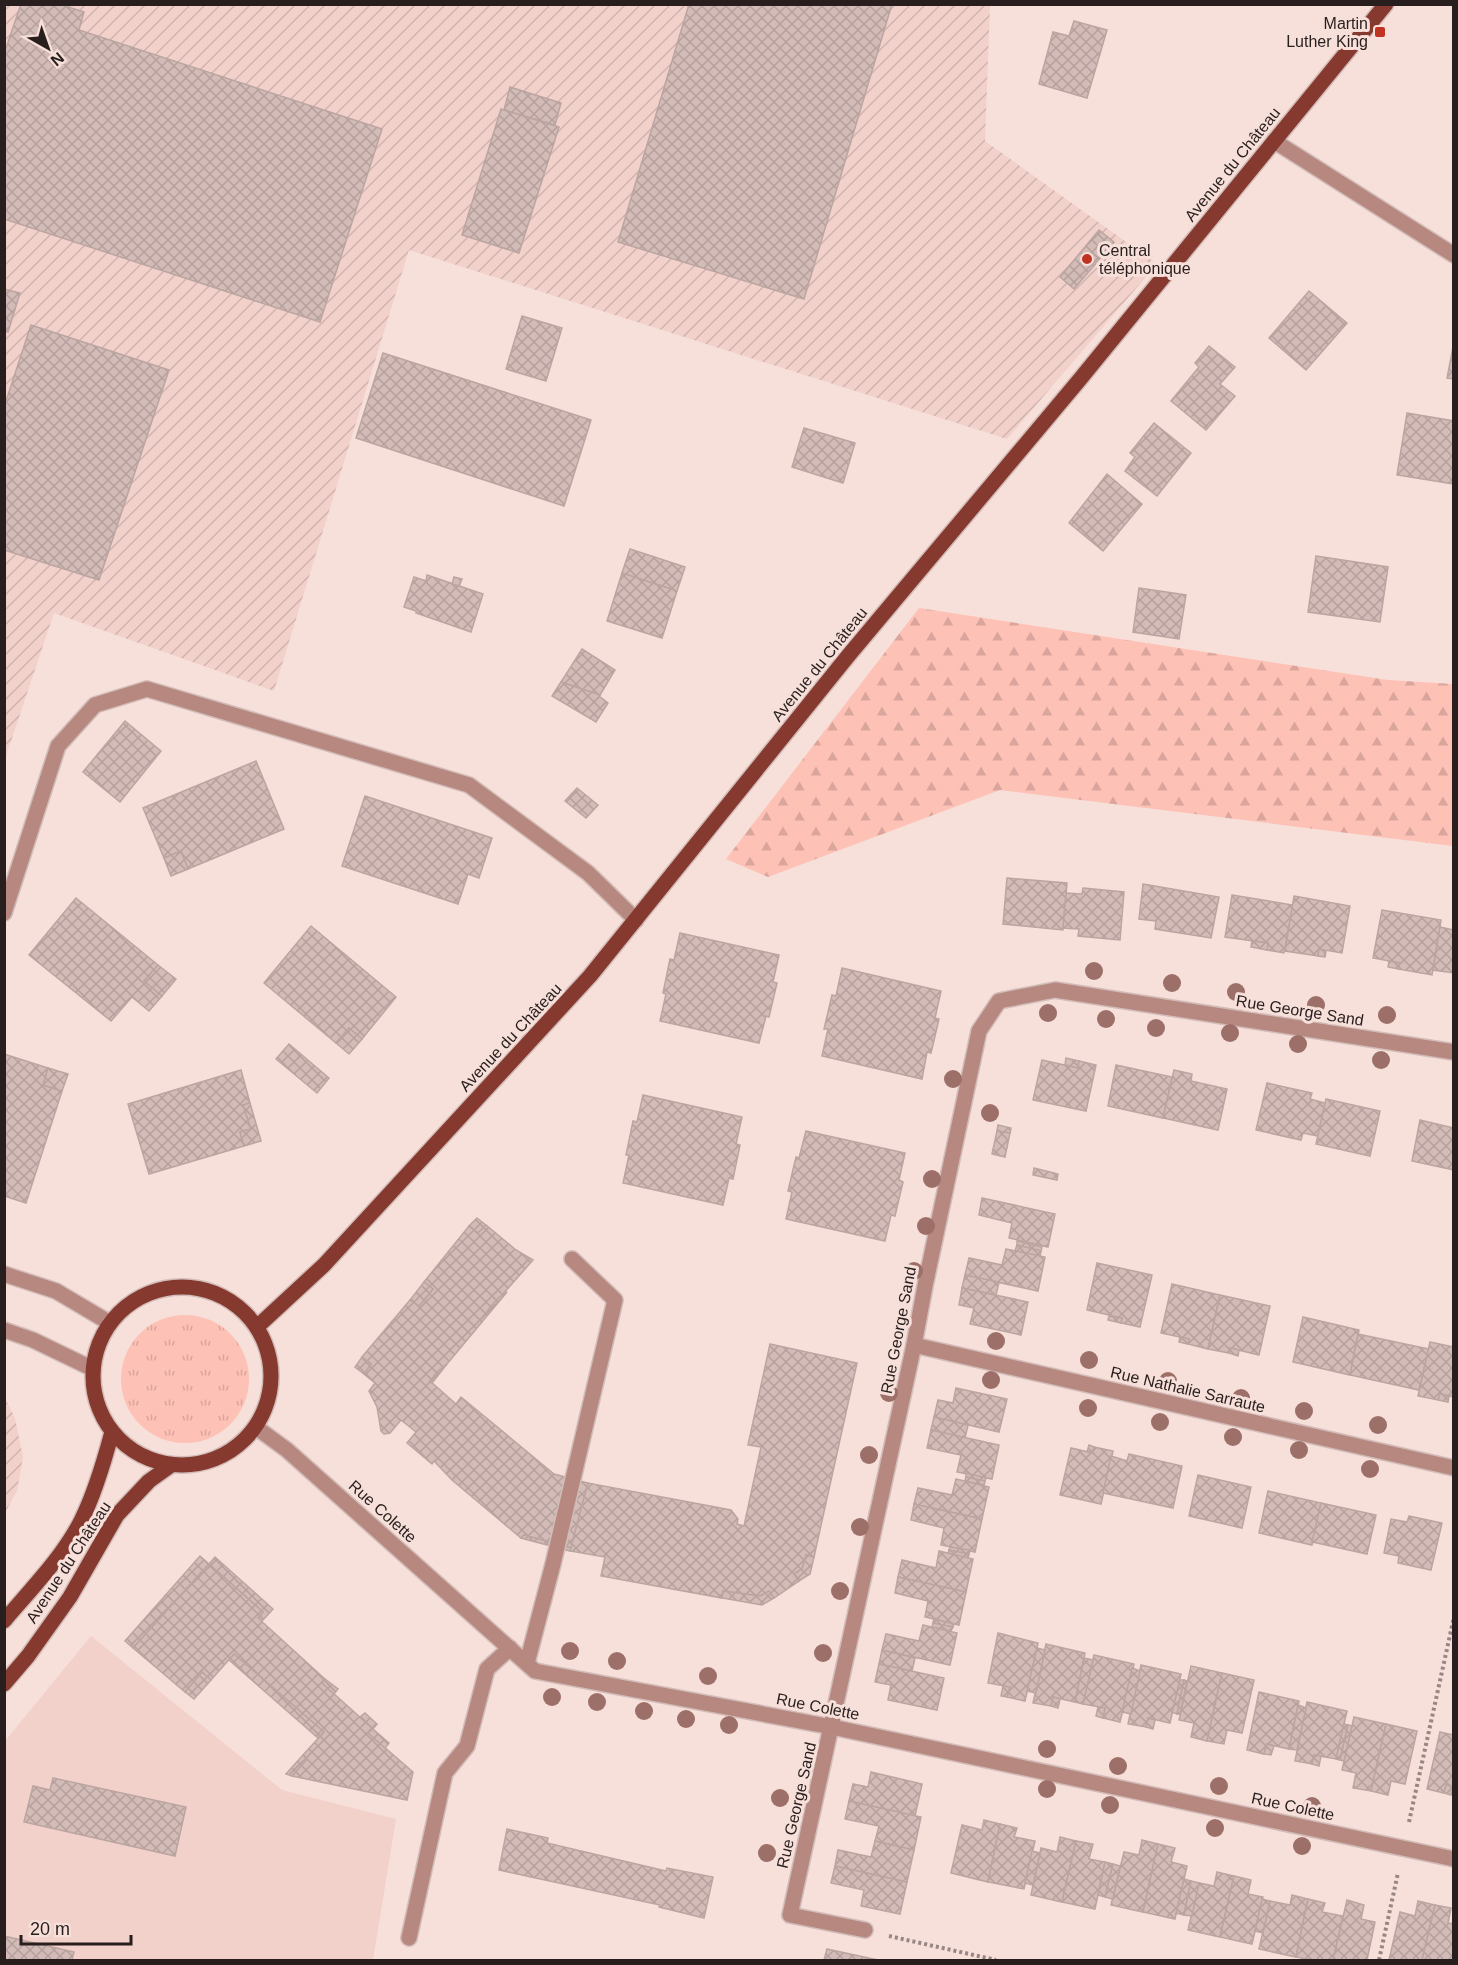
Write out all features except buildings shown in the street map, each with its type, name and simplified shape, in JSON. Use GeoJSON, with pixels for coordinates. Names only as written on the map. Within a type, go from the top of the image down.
{"type":"FeatureCollection","features":[{"type":"Feature","properties":{"kind":"main road","name":"Avenue du Château"},"geometry":{"type":"LineString","coordinates":[[258,1326],[332,1256],[590,976],[848,656],[1081,378],[1386,4]]}},
{"type":"Feature","properties":{"kind":"main road"},"geometry":{"type":"LineString","coordinates":[[172,1287],[203,1289],[232,1301],[258,1326],[270,1355],[270,1400],[257,1428],[230,1453],[201,1465],[170,1466],[135,1453],[112,1432],[96,1400],[93,1369],[96,1352],[110,1323],[127,1306],[154,1291],[172,1287]]}},
{"type":"Feature","properties":{"kind":"main road","name":"Avenue du Château"},"geometry":{"type":"LineString","coordinates":[[4,1621],[66,1546],[81,1521],[105,1458],[112,1432]]}},
{"type":"Feature","properties":{"kind":"main road","name":"Avenue du Château"},"geometry":{"type":"LineString","coordinates":[[4,1684],[28,1656],[70,1597],[117,1515],[149,1481],[170,1466]]}},
{"type":"Feature","properties":{"kind":"street"},"geometry":{"type":"LineString","coordinates":[[1274,141],[1454,255]]}},
{"type":"Feature","properties":{"kind":"street"},"geometry":{"type":"LineString","coordinates":[[4,913],[58,746],[95,705],[147,689],[469,785],[588,873],[636,920]]}},
{"type":"Feature","properties":{"kind":"street","name":"Rue George Sand"},"geometry":{"type":"LineString","coordinates":[[865,1930],[790,1915],[914,1345],[924,1286],[979,1031],[999,1001],[1056,990],[1454,1052]]}},
{"type":"Feature","properties":{"kind":"street"},"geometry":{"type":"LineString","coordinates":[[526,1663],[553,1564],[615,1300],[572,1259]]}},
{"type":"Feature","properties":{"kind":"street"},"geometry":{"type":"LineString","coordinates":[[4,1274],[56,1291],[110,1323]]}},
{"type":"Feature","properties":{"kind":"street"},"geometry":{"type":"LineString","coordinates":[[4,1330],[33,1340],[93,1369]]}},
{"type":"Feature","properties":{"kind":"street","name":"Rue Nathalie Sarraute"},"geometry":{"type":"LineString","coordinates":[[914,1345],[1454,1467]]}},
{"type":"Feature","properties":{"kind":"street","name":"Rue Colette"},"geometry":{"type":"LineString","coordinates":[[257,1428],[287,1450],[535,1671],[832,1727],[1454,1859]]}},
{"type":"Feature","properties":{"kind":"street"},"geometry":{"type":"LineString","coordinates":[[409,1938],[445,1773],[467,1746],[487,1669],[510,1648]]}},
{"type":"Feature","properties":{"kind":"path"},"geometry":{"type":"LineString","coordinates":[[1379,1960],[1454,1617]]}},
{"type":"Feature","properties":{"kind":"path"},"geometry":{"type":"LineString","coordinates":[[865,1930],[996,1960]]}},
{"type":"Feature","properties":{"kind":"shaded area"},"geometry":{"type":"Polygon","coordinates":[[[5,5],[990,5],[985,141],[1157,264],[1007,439],[409,250],[274,691],[54,613],[5,759],[5,5]]]}},
{"type":"Feature","properties":{"kind":"shaded area"},"geometry":{"type":"Polygon","coordinates":[[[4,1396],[15,1418],[23,1457],[17,1491],[5,1513],[4,1396]]]}},
{"type":"Feature","properties":{"kind":"shaded area"},"geometry":{"type":"Polygon","coordinates":[[[91,1636],[282,1790],[396,1819],[373,1960],[5,1960],[5,1741],[91,1636]]]}},
{"type":"Feature","properties":{"kind":"green space"},"geometry":{"type":"Polygon","coordinates":[[[919,608],[1388,680],[1453,684],[1453,846],[1000,790],[768,877],[726,859],[919,608]]]}},
{"type":"Feature","properties":{"kind":"green space"},"geometry":{"type":"Polygon","coordinates":[[[185,1315],[210,1320],[230,1334],[244,1354],[249,1379],[244,1404],[230,1424],[210,1438],[185,1443],[160,1438],[140,1424],[126,1404],[121,1379],[126,1354],[140,1334],[160,1320],[185,1315]]]}},
{"type":"Feature","properties":{"kind":"place","name":"Martin Luther King"},"geometry":{"type":"Point","coordinates":[1380,32]}},
{"type":"Feature","properties":{"kind":"place","name":"Central téléphonique"},"geometry":{"type":"Point","coordinates":[1087,259]}}]}
